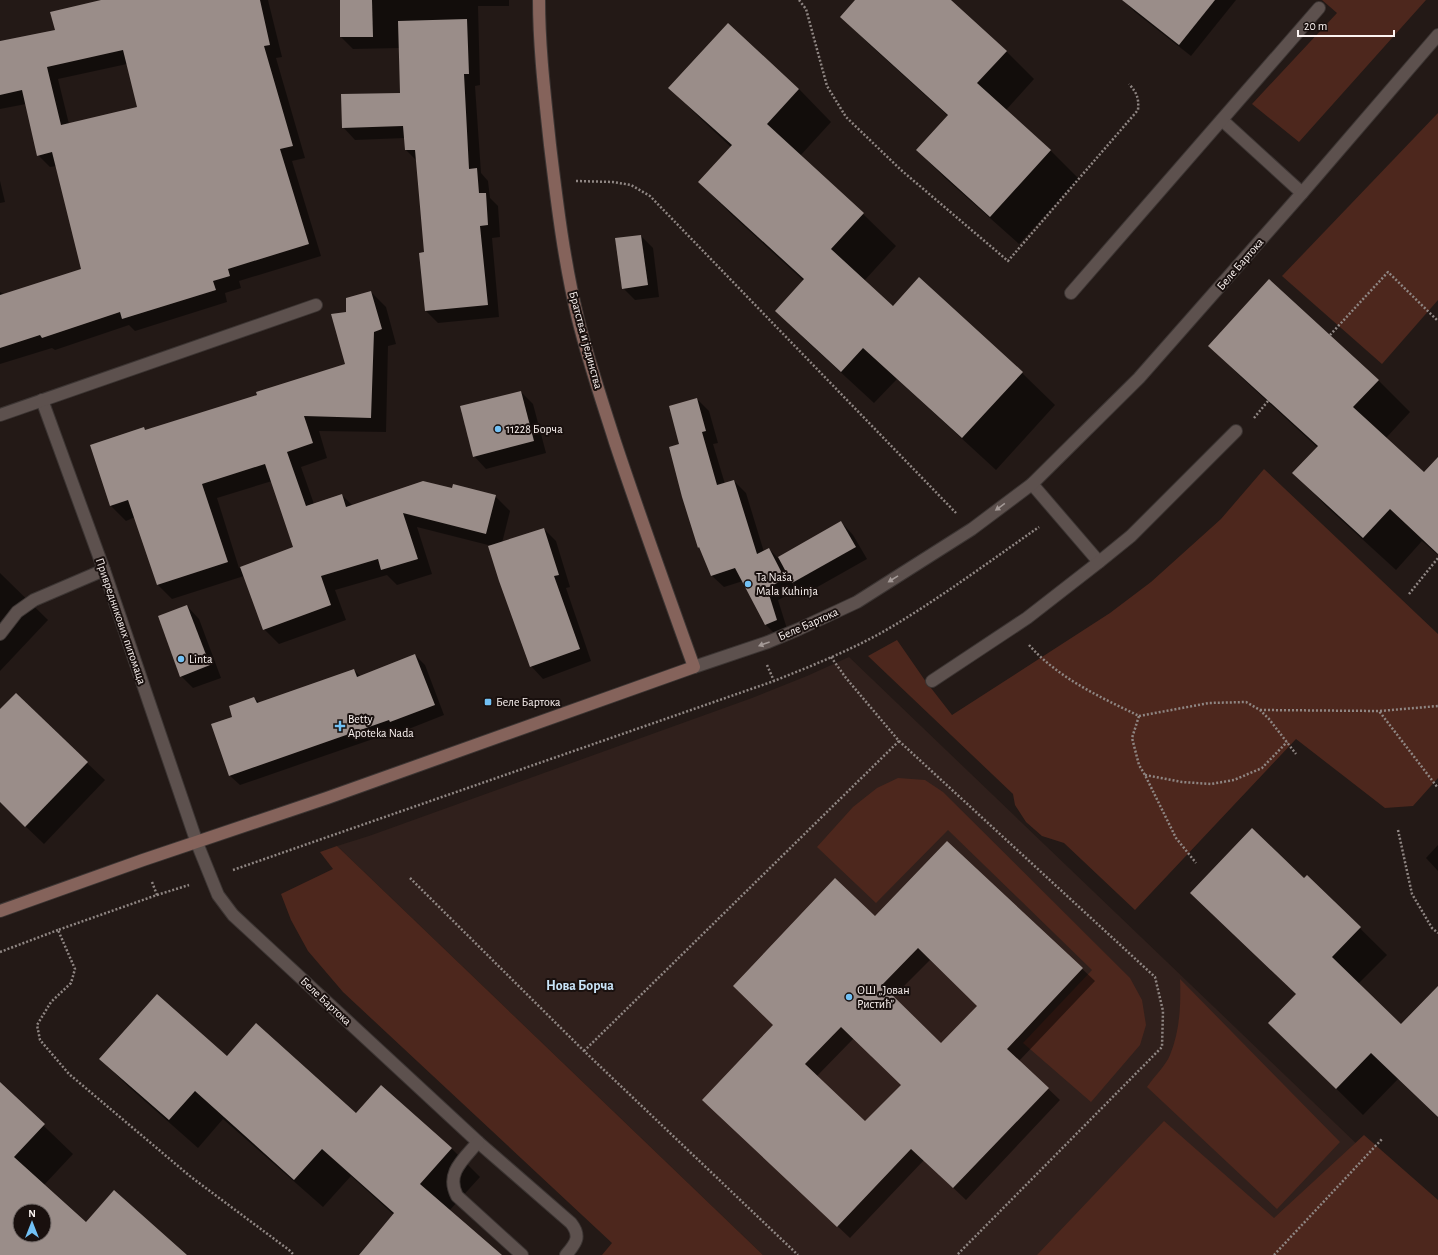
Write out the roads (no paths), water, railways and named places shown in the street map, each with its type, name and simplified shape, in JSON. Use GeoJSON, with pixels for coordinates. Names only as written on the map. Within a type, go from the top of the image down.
{"type":"FeatureCollection","features":[{"type":"Feature","properties":{"kind":"street","name":"Братства и јединства"},"geometry":{"type":"LineString","coordinates":[[539,0],[546,106],[554,180],[563,242],[578,319],[596,380],[662,579],[694,667]]}},
{"type":"Feature","properties":{"kind":"street"},"geometry":{"type":"LineString","coordinates":[[1071,293],[1319,8]]}},
{"type":"Feature","properties":{"kind":"street","name":"Беле Бартока"},"geometry":{"type":"LineString","coordinates":[[0,911],[768,642],[857,602],[972,529],[1032,484],[1139,378],[1302,193],[1438,35]]}},
{"type":"Feature","properties":{"kind":"street"},"geometry":{"type":"LineString","coordinates":[[1222,120],[1302,193]]}},
{"type":"Feature","properties":{"kind":"street"},"geometry":{"type":"LineString","coordinates":[[0,415],[316,305]]}},
{"type":"Feature","properties":{"kind":"street","name":"Привредникових питомаца"},"geometry":{"type":"LineString","coordinates":[[42,400],[104,570],[197,843]]}},
{"type":"Feature","properties":{"kind":"street"},"geometry":{"type":"LineString","coordinates":[[932,681],[1013,627],[1074,583],[1130,536],[1236,431]]}},
{"type":"Feature","properties":{"kind":"street"},"geometry":{"type":"LineString","coordinates":[[1032,484],[1099,562]]}},
{"type":"Feature","properties":{"kind":"street"},"geometry":{"type":"LineString","coordinates":[[0,634],[17,612],[34,600],[104,570]]}},
{"type":"Feature","properties":{"kind":"street","name":"Беле Бартока"},"geometry":{"type":"LineString","coordinates":[[197,843],[218,895],[233,914],[478,1142],[571,1223],[577,1234],[575,1245],[566,1255]]}},
{"type":"Feature","properties":{"kind":"street"},"geometry":{"type":"LineString","coordinates":[[478,1142],[457,1166],[453,1180],[454,1190],[457,1196],[522,1255]]}},
{"type":"Feature","properties":{"kind":"place","name":"11228 Борча"},"geometry":{"type":"Point","coordinates":[498,429]}},
{"type":"Feature","properties":{"kind":"place","name":"Ta Naša Mala Kuhinja"},"geometry":{"type":"Point","coordinates":[748,584]}},
{"type":"Feature","properties":{"kind":"place","name":"Linta"},"geometry":{"type":"Point","coordinates":[181,659]}},
{"type":"Feature","properties":{"kind":"place","name":"Беле Бартока"},"geometry":{"type":"Point","coordinates":[488,702]}},
{"type":"Feature","properties":{"kind":"place","name":"Betty Apoteka Nada"},"geometry":{"type":"Point","coordinates":[340,726]}},
{"type":"Feature","properties":{"kind":"place","name":"ОШ „Јован Ристић”"},"geometry":{"type":"Point","coordinates":[849,997]}},
{"type":"Feature","properties":{"kind":"district","name":"Нова Борча"},"geometry":{"type":"Point","coordinates":[580,986]}}]}
